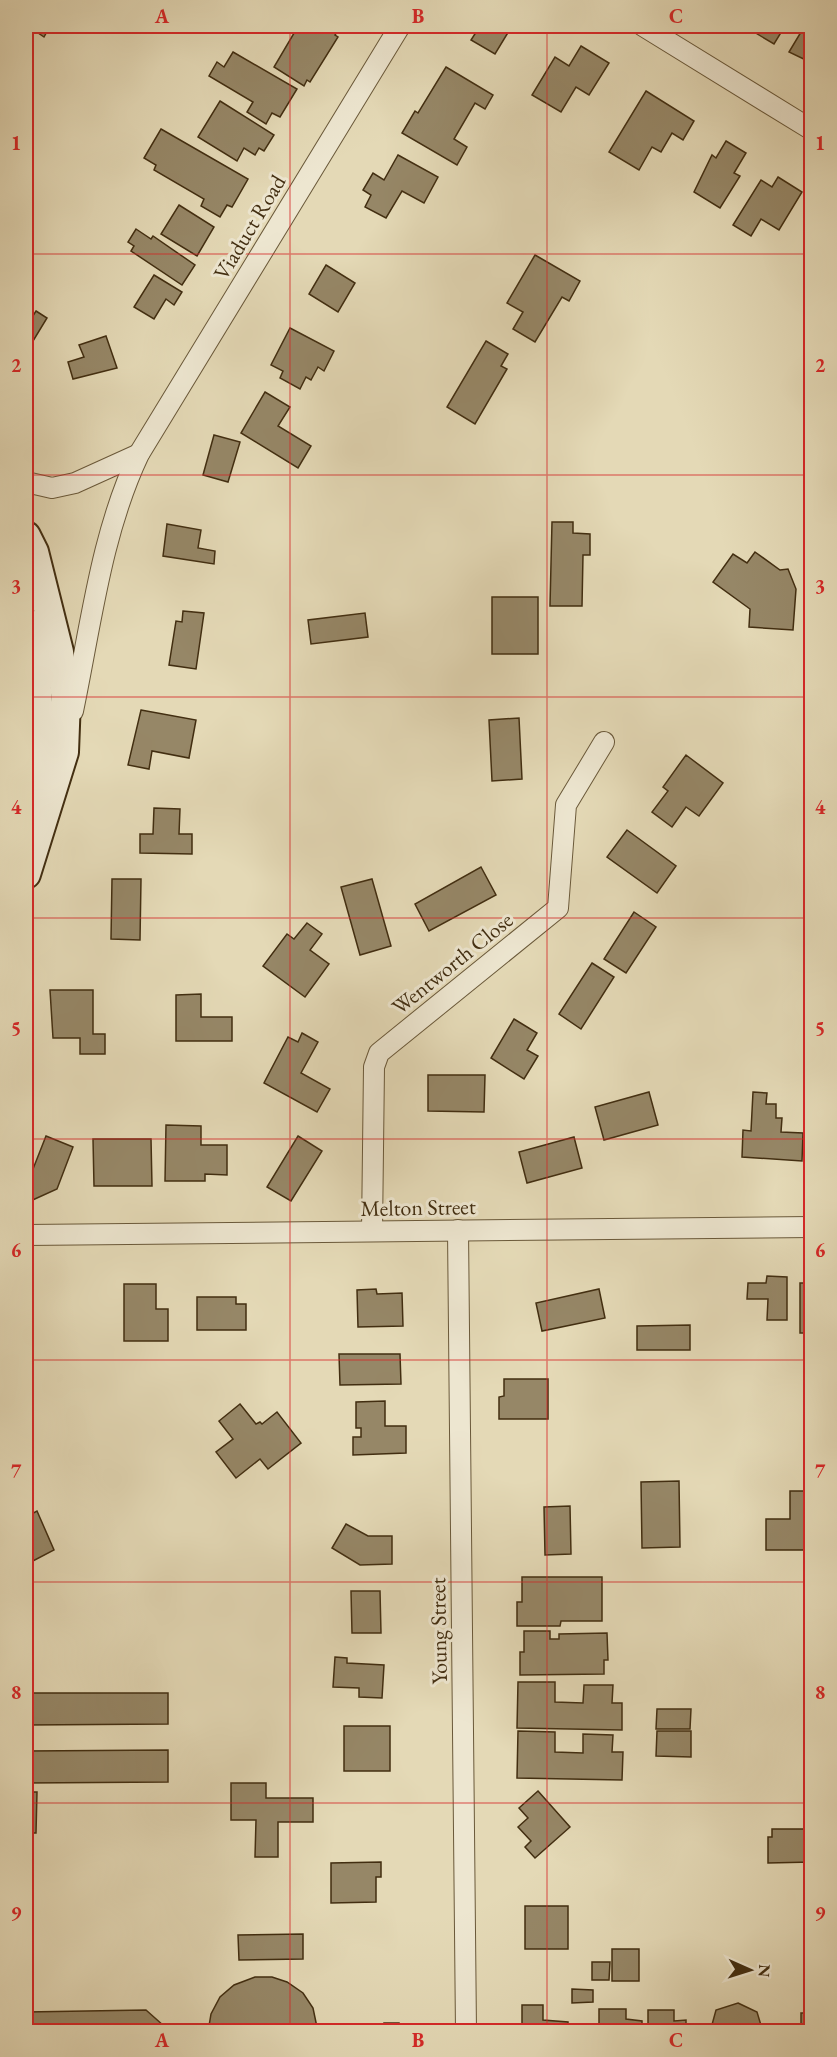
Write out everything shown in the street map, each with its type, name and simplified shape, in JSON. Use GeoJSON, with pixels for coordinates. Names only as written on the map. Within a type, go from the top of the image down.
{"type":"FeatureCollection","features":[{"type":"Feature","properties":{"kind":"main road"},"geometry":{"type":"LineString","coordinates":[[26,536],[34,552],[59,652],[66,699],[64,752],[26,874]]}},
{"type":"Feature","properties":{"kind":"main road"},"geometry":{"type":"LineString","coordinates":[[26,622],[35,657],[41,712],[39,833]]}},
{"type":"Feature","properties":{"kind":"street","name":"Viaduct Road"},"geometry":{"type":"LineString","coordinates":[[64,752],[111,528],[123,487],[139,454],[400,26]]}},
{"type":"Feature","properties":{"kind":"street"},"geometry":{"type":"LineString","coordinates":[[643,26],[812,130]]}},
{"type":"Feature","properties":{"kind":"street"},"geometry":{"type":"LineString","coordinates":[[26,482],[52,489],[75,483],[139,454]]}},
{"type":"Feature","properties":{"kind":"street","name":"Wentworth Close"},"geometry":{"type":"LineString","coordinates":[[372,1232],[374,1067],[379,1053],[558,908],[566,805],[604,742]]}},
{"type":"Feature","properties":{"kind":"street","name":"Melton Street"},"geometry":{"type":"LineString","coordinates":[[26,1235],[812,1227]]}},
{"type":"Feature","properties":{"kind":"street","name":"Young Street"},"geometry":{"type":"LineString","coordinates":[[458,1230],[466,2031]]}},
{"type":"Feature","properties":{"kind":"building"},"geometry":{"type":"Polygon","coordinates":[[[28,26],[50,26],[44,37],[28,26]]]}},
{"type":"Feature","properties":{"kind":"building"},"geometry":{"type":"Polygon","coordinates":[[[305,26],[341,26],[335,35],[338,37],[310,82],[307,80],[304,86],[274,67],[297,28],[302,31],[305,26]]]}},
{"type":"Feature","properties":{"kind":"building"},"geometry":{"type":"Polygon","coordinates":[[[480,26],[512,26],[495,54],[471,40],[480,26]]]}},
{"type":"Feature","properties":{"kind":"building"},"geometry":{"type":"Polygon","coordinates":[[[744,26],[785,26],[774,44],[744,26]]]}},
{"type":"Feature","properties":{"kind":"building"},"geometry":{"type":"Polygon","coordinates":[[[804,27],[812,31],[812,63],[789,52],[804,27]]]}},
{"type":"Feature","properties":{"kind":"building"},"geometry":{"type":"Polygon","coordinates":[[[581,46],[609,63],[589,95],[576,87],[561,112],[532,95],[555,57],[569,66],[581,46]]]}},
{"type":"Feature","properties":{"kind":"building"},"geometry":{"type":"Polygon","coordinates":[[[233,52],[297,89],[280,117],[272,113],[266,124],[247,112],[253,102],[209,76],[217,62],[224,67],[233,52]]]}},
{"type":"Feature","properties":{"kind":"building"},"geometry":{"type":"Polygon","coordinates":[[[446,67],[493,95],[485,109],[475,103],[454,139],[467,147],[457,165],[402,133],[415,111],[418,113],[446,67]]]}},
{"type":"Feature","properties":{"kind":"building"},"geometry":{"type":"Polygon","coordinates":[[[646,91],[694,121],[683,140],[672,133],[661,152],[652,147],[639,170],[609,152],[646,91]]]}},
{"type":"Feature","properties":{"kind":"building"},"geometry":{"type":"Polygon","coordinates":[[[220,101],[274,135],[264,151],[259,148],[255,155],[244,148],[237,161],[198,137],[220,101]]]}},
{"type":"Feature","properties":{"kind":"building"},"geometry":{"type":"Polygon","coordinates":[[[161,129],[248,179],[232,207],[227,205],[220,217],[201,206],[204,199],[154,170],[156,165],[144,158],[161,129]]]}},
{"type":"Feature","properties":{"kind":"building"},"geometry":{"type":"Polygon","coordinates":[[[726,141],[746,153],[734,173],[740,176],[720,208],[694,192],[712,155],[716,158],[726,141]]]}},
{"type":"Feature","properties":{"kind":"building"},"geometry":{"type":"Polygon","coordinates":[[[398,155],[438,177],[424,203],[402,191],[386,218],[365,207],[371,195],[363,190],[373,173],[384,180],[398,155]]]}},
{"type":"Feature","properties":{"kind":"building"},"geometry":{"type":"Polygon","coordinates":[[[778,177],[802,192],[779,230],[761,219],[751,236],[733,225],[761,180],[772,187],[778,177]]]}},
{"type":"Feature","properties":{"kind":"building"},"geometry":{"type":"Polygon","coordinates":[[[179,205],[214,227],[197,256],[161,234],[179,205]]]}},
{"type":"Feature","properties":{"kind":"building"},"geometry":{"type":"Polygon","coordinates":[[[809,218],[812,219],[812,246],[804,245],[809,218]]]}},
{"type":"Feature","properties":{"kind":"building"},"geometry":{"type":"Polygon","coordinates":[[[136,229],[151,239],[153,236],[195,265],[182,285],[131,251],[134,246],[128,242],[136,229]]]}},
{"type":"Feature","properties":{"kind":"building"},"geometry":{"type":"Polygon","coordinates":[[[535,255],[580,281],[569,301],[562,297],[535,342],[513,329],[523,312],[507,303],[535,255]]]}},
{"type":"Feature","properties":{"kind":"building"},"geometry":{"type":"Polygon","coordinates":[[[326,265],[355,283],[338,312],[309,294],[326,265]]]}},
{"type":"Feature","properties":{"kind":"building"},"geometry":{"type":"Polygon","coordinates":[[[154,275],[182,292],[174,305],[166,299],[154,319],[134,307],[154,275]]]}},
{"type":"Feature","properties":{"kind":"building"},"geometry":{"type":"Polygon","coordinates":[[[36,311],[47,318],[27,351],[26,315],[31,319],[36,311]]]}},
{"type":"Feature","properties":{"kind":"building"},"geometry":{"type":"Polygon","coordinates":[[[290,328],[334,351],[324,371],[318,367],[311,380],[306,377],[300,389],[280,378],[283,371],[271,365],[290,328]]]}},
{"type":"Feature","properties":{"kind":"building"},"geometry":{"type":"Polygon","coordinates":[[[106,336],[117,368],[73,379],[68,362],[84,357],[79,345],[106,336]]]}},
{"type":"Feature","properties":{"kind":"building"},"geometry":{"type":"Polygon","coordinates":[[[486,341],[508,354],[501,366],[507,369],[475,424],[447,407],[486,341]]]}},
{"type":"Feature","properties":{"kind":"building"},"geometry":{"type":"Polygon","coordinates":[[[265,392],[290,407],[278,426],[311,446],[298,468],[241,433],[265,392]]]}},
{"type":"Feature","properties":{"kind":"building"},"geometry":{"type":"Polygon","coordinates":[[[214,435],[240,442],[228,482],[203,475],[214,435]]]}},
{"type":"Feature","properties":{"kind":"building"},"geometry":{"type":"Polygon","coordinates":[[[552,522],[573,522],[573,533],[590,534],[590,555],[583,555],[582,606],[550,606],[552,522]]]}},
{"type":"Feature","properties":{"kind":"building"},"geometry":{"type":"Polygon","coordinates":[[[167,524],[201,530],[198,548],[215,551],[214,564],[163,556],[167,524]]]}},
{"type":"Feature","properties":{"kind":"building"},"geometry":{"type":"Polygon","coordinates":[[[755,552],[780,570],[788,569],[796,589],[793,630],[749,627],[750,609],[713,582],[733,554],[747,563],[755,552]]]}},
{"type":"Feature","properties":{"kind":"building"},"geometry":{"type":"Polygon","coordinates":[[[492,597],[538,597],[538,654],[492,654],[492,597]]]}},
{"type":"Feature","properties":{"kind":"building"},"geometry":{"type":"Polygon","coordinates":[[[183,611],[204,613],[196,669],[169,665],[176,621],[182,622],[183,611]]]}},
{"type":"Feature","properties":{"kind":"building"},"geometry":{"type":"Polygon","coordinates":[[[365,613],[368,637],[311,644],[308,620],[365,613]]]}},
{"type":"Feature","properties":{"kind":"building"},"geometry":{"type":"Polygon","coordinates":[[[141,710],[196,720],[189,758],[152,751],[149,769],[128,765],[141,710]]]}},
{"type":"Feature","properties":{"kind":"building"},"geometry":{"type":"Polygon","coordinates":[[[519,718],[522,779],[492,781],[489,720],[519,718]]]}},
{"type":"Feature","properties":{"kind":"building"},"geometry":{"type":"Polygon","coordinates":[[[686,755],[723,783],[699,816],[686,807],[672,827],[652,812],[668,791],[663,787],[686,755]]]}},
{"type":"Feature","properties":{"kind":"building"},"geometry":{"type":"Polygon","coordinates":[[[154,808],[180,809],[179,834],[192,834],[192,854],[140,853],[140,834],[153,834],[154,808]]]}},
{"type":"Feature","properties":{"kind":"building"},"geometry":{"type":"Polygon","coordinates":[[[627,830],[676,866],[657,893],[607,857],[627,830]]]}},
{"type":"Feature","properties":{"kind":"building"},"geometry":{"type":"Polygon","coordinates":[[[481,867],[496,895],[429,931],[415,904],[481,867]]]}},
{"type":"Feature","properties":{"kind":"building"},"geometry":{"type":"Polygon","coordinates":[[[112,879],[141,879],[140,940],[111,939],[112,879]]]}},
{"type":"Feature","properties":{"kind":"building"},"geometry":{"type":"Polygon","coordinates":[[[372,879],[391,946],[360,955],[341,887],[372,879]]]}},
{"type":"Feature","properties":{"kind":"building"},"geometry":{"type":"Polygon","coordinates":[[[634,912],[656,927],[626,973],[604,959],[634,912]]]}},
{"type":"Feature","properties":{"kind":"building"},"geometry":{"type":"Polygon","coordinates":[[[307,923],[322,934],[310,950],[329,964],[305,997],[263,966],[287,934],[294,939],[307,923]]]}},
{"type":"Feature","properties":{"kind":"building"},"geometry":{"type":"Polygon","coordinates":[[[592,963],[614,977],[581,1029],[559,1014],[592,963]]]}},
{"type":"Feature","properties":{"kind":"building"},"geometry":{"type":"Polygon","coordinates":[[[50,990],[93,990],[93,1034],[105,1034],[105,1054],[80,1054],[80,1038],[53,1038],[50,990]]]}},
{"type":"Feature","properties":{"kind":"building"},"geometry":{"type":"Polygon","coordinates":[[[201,994],[201,1017],[232,1017],[232,1041],[176,1041],[176,995],[201,994]]]}},
{"type":"Feature","properties":{"kind":"building"},"geometry":{"type":"Polygon","coordinates":[[[514,1019],[537,1033],[527,1050],[538,1056],[524,1079],[491,1058],[514,1019]]]}},
{"type":"Feature","properties":{"kind":"building"},"geometry":{"type":"Polygon","coordinates":[[[302,1033],[318,1042],[301,1073],[330,1089],[317,1112],[264,1083],[288,1037],[298,1042],[302,1033]]]}},
{"type":"Feature","properties":{"kind":"building"},"geometry":{"type":"Polygon","coordinates":[[[428,1075],[485,1075],[484,1112],[428,1111],[428,1075]]]}},
{"type":"Feature","properties":{"kind":"building"},"geometry":{"type":"Polygon","coordinates":[[[649,1092],[658,1125],[604,1140],[595,1107],[649,1092]]]}},
{"type":"Feature","properties":{"kind":"building"},"geometry":{"type":"Polygon","coordinates":[[[753,1092],[767,1093],[766,1104],[776,1104],[776,1118],[782,1118],[781,1132],[803,1133],[802,1161],[742,1157],[743,1130],[751,1131],[753,1092]]]}},
{"type":"Feature","properties":{"kind":"building"},"geometry":{"type":"Polygon","coordinates":[[[166,1125],[201,1126],[201,1145],[227,1145],[227,1175],[205,1174],[205,1181],[165,1181],[166,1125]]]}},
{"type":"Feature","properties":{"kind":"building"},"geometry":{"type":"Polygon","coordinates":[[[46,1136],[73,1147],[57,1189],[26,1203],[26,1173],[33,1169],[46,1136]]]}},
{"type":"Feature","properties":{"kind":"building"},"geometry":{"type":"Polygon","coordinates":[[[298,1136],[322,1151],[291,1201],[267,1187],[298,1136]]]}},
{"type":"Feature","properties":{"kind":"building"},"geometry":{"type":"Polygon","coordinates":[[[574,1137],[582,1168],[527,1183],[519,1152],[574,1137]]]}},
{"type":"Feature","properties":{"kind":"building"},"geometry":{"type":"Polygon","coordinates":[[[93,1139],[151,1139],[152,1186],[94,1186],[93,1139]]]}},
{"type":"Feature","properties":{"kind":"building"},"geometry":{"type":"Polygon","coordinates":[[[767,1276],[787,1277],[787,1320],[767,1320],[768,1299],[747,1299],[748,1283],[766,1283],[767,1276]]]}},
{"type":"Feature","properties":{"kind":"building"},"geometry":{"type":"Polygon","coordinates":[[[800,1283],[812,1283],[812,1333],[800,1333],[800,1283]]]}},
{"type":"Feature","properties":{"kind":"building"},"geometry":{"type":"Polygon","coordinates":[[[124,1284],[156,1284],[156,1309],[168,1309],[168,1341],[124,1341],[124,1284]]]}},
{"type":"Feature","properties":{"kind":"building"},"geometry":{"type":"Polygon","coordinates":[[[376,1289],[377,1294],[402,1293],[403,1326],[358,1327],[357,1290],[376,1289]]]}},
{"type":"Feature","properties":{"kind":"building"},"geometry":{"type":"Polygon","coordinates":[[[599,1289],[605,1318],[542,1331],[536,1303],[599,1289]]]}},
{"type":"Feature","properties":{"kind":"building"},"geometry":{"type":"Polygon","coordinates":[[[26,1297],[31,1297],[31,1350],[26,1350],[26,1297]]]}},
{"type":"Feature","properties":{"kind":"building"},"geometry":{"type":"Polygon","coordinates":[[[197,1297],[236,1297],[236,1304],[246,1304],[246,1330],[197,1330],[197,1297]]]}},
{"type":"Feature","properties":{"kind":"building"},"geometry":{"type":"Polygon","coordinates":[[[690,1325],[690,1350],[637,1350],[637,1326],[690,1325]]]}},
{"type":"Feature","properties":{"kind":"building"},"geometry":{"type":"Polygon","coordinates":[[[339,1354],[400,1354],[401,1384],[340,1385],[339,1354]]]}},
{"type":"Feature","properties":{"kind":"building"},"geometry":{"type":"Polygon","coordinates":[[[504,1379],[548,1379],[548,1419],[499,1419],[499,1397],[504,1396],[504,1379]]]}},
{"type":"Feature","properties":{"kind":"building"},"geometry":{"type":"Polygon","coordinates":[[[385,1401],[385,1426],[406,1426],[406,1453],[353,1455],[353,1437],[361,1437],[361,1428],[356,1428],[356,1402],[385,1401]]]}},
{"type":"Feature","properties":{"kind":"building"},"geometry":{"type":"Polygon","coordinates":[[[240,1404],[256,1424],[260,1422],[262,1424],[277,1412],[301,1443],[268,1469],[260,1459],[236,1478],[216,1452],[233,1439],[219,1421],[240,1404]]]}},
{"type":"Feature","properties":{"kind":"building"},"geometry":{"type":"Polygon","coordinates":[[[679,1481],[680,1547],[642,1548],[641,1482],[679,1481]]]}},
{"type":"Feature","properties":{"kind":"building"},"geometry":{"type":"Polygon","coordinates":[[[790,1491],[812,1491],[812,1550],[766,1550],[766,1519],[790,1519],[790,1491]]]}},
{"type":"Feature","properties":{"kind":"building"},"geometry":{"type":"Polygon","coordinates":[[[570,1506],[571,1554],[545,1555],[544,1507],[570,1506]]]}},
{"type":"Feature","properties":{"kind":"building"},"geometry":{"type":"Polygon","coordinates":[[[26,1511],[28,1516],[37,1511],[54,1550],[31,1562],[29,1559],[26,1561],[26,1511]]]}},
{"type":"Feature","properties":{"kind":"building"},"geometry":{"type":"Polygon","coordinates":[[[346,1524],[368,1536],[392,1536],[392,1564],[360,1565],[332,1548],[346,1524]]]}},
{"type":"Feature","properties":{"kind":"building"},"geometry":{"type":"Polygon","coordinates":[[[522,1577],[602,1577],[602,1621],[561,1621],[560,1626],[517,1626],[517,1602],[522,1602],[522,1577]]]}},
{"type":"Feature","properties":{"kind":"building"},"geometry":{"type":"Polygon","coordinates":[[[351,1591],[380,1591],[381,1633],[352,1633],[351,1591]]]}},
{"type":"Feature","properties":{"kind":"building"},"geometry":{"type":"Polygon","coordinates":[[[524,1631],[550,1631],[550,1639],[559,1639],[559,1634],[607,1633],[608,1660],[604,1660],[604,1674],[520,1675],[520,1652],[524,1652],[524,1631]]]}},
{"type":"Feature","properties":{"kind":"building"},"geometry":{"type":"Polygon","coordinates":[[[335,1657],[347,1658],[347,1663],[384,1665],[382,1698],[359,1697],[359,1688],[333,1687],[335,1657]]]}},
{"type":"Feature","properties":{"kind":"building"},"geometry":{"type":"Polygon","coordinates":[[[518,1682],[555,1682],[555,1702],[583,1703],[584,1685],[613,1685],[612,1703],[622,1703],[622,1730],[517,1728],[518,1682]]]}},
{"type":"Feature","properties":{"kind":"building"},"geometry":{"type":"Polygon","coordinates":[[[26,1693],[168,1693],[168,1724],[26,1725],[26,1693]]]}},
{"type":"Feature","properties":{"kind":"building"},"geometry":{"type":"Polygon","coordinates":[[[657,1709],[691,1709],[690,1729],[656,1729],[657,1709]]]}},
{"type":"Feature","properties":{"kind":"building"},"geometry":{"type":"Polygon","coordinates":[[[344,1726],[390,1726],[390,1771],[344,1771],[344,1726]]]}},
{"type":"Feature","properties":{"kind":"building"},"geometry":{"type":"Polygon","coordinates":[[[518,1731],[555,1732],[555,1752],[583,1753],[583,1734],[613,1735],[612,1752],[623,1752],[622,1780],[517,1778],[518,1731]]]}},
{"type":"Feature","properties":{"kind":"building"},"geometry":{"type":"Polygon","coordinates":[[[657,1731],[691,1731],[691,1757],[656,1756],[657,1731]]]}},
{"type":"Feature","properties":{"kind":"building"},"geometry":{"type":"Polygon","coordinates":[[[168,1750],[168,1782],[26,1783],[26,1751],[168,1750]]]}},
{"type":"Feature","properties":{"kind":"building"},"geometry":{"type":"Polygon","coordinates":[[[231,1783],[266,1783],[266,1798],[313,1798],[313,1822],[278,1822],[278,1857],[255,1857],[256,1820],[231,1820],[231,1783]]]}},
{"type":"Feature","properties":{"kind":"building"},"geometry":{"type":"Polygon","coordinates":[[[538,1791],[570,1827],[535,1858],[525,1847],[531,1841],[518,1827],[528,1818],[519,1808],[538,1791]]]}},
{"type":"Feature","properties":{"kind":"building"},"geometry":{"type":"Polygon","coordinates":[[[26,1792],[37,1792],[36,1833],[26,1833],[26,1792]]]}},
{"type":"Feature","properties":{"kind":"building"},"geometry":{"type":"Polygon","coordinates":[[[772,1829],[808,1829],[812,1836],[812,1862],[768,1863],[768,1837],[772,1837],[772,1829]]]}},
{"type":"Feature","properties":{"kind":"building"},"geometry":{"type":"Polygon","coordinates":[[[381,1862],[381,1877],[376,1877],[376,1902],[331,1903],[331,1863],[381,1862]]]}},
{"type":"Feature","properties":{"kind":"building"},"geometry":{"type":"Polygon","coordinates":[[[525,1906],[568,1906],[568,1949],[525,1949],[525,1906]]]}},
{"type":"Feature","properties":{"kind":"building"},"geometry":{"type":"Polygon","coordinates":[[[303,1934],[303,1959],[239,1960],[238,1935],[303,1934]]]}},
{"type":"Feature","properties":{"kind":"building"},"geometry":{"type":"Polygon","coordinates":[[[612,1949],[639,1949],[639,1981],[612,1981],[612,1949]]]}},
{"type":"Feature","properties":{"kind":"building"},"geometry":{"type":"Polygon","coordinates":[[[592,1962],[610,1962],[609,1980],[592,1980],[592,1962]]]}},
{"type":"Feature","properties":{"kind":"building"},"geometry":{"type":"Polygon","coordinates":[[[255,1977],[272,1977],[287,1982],[303,1993],[313,2008],[318,2032],[208,2032],[211,2014],[220,1997],[234,1985],[255,1977]]]}},
{"type":"Feature","properties":{"kind":"building"},"geometry":{"type":"Polygon","coordinates":[[[572,1989],[593,1990],[593,2002],[572,2003],[572,1989]]]}},
{"type":"Feature","properties":{"kind":"building"},"geometry":{"type":"Polygon","coordinates":[[[738,2003],[757,2012],[763,2032],[710,2032],[716,2010],[738,2003]]]}},
{"type":"Feature","properties":{"kind":"building"},"geometry":{"type":"Polygon","coordinates":[[[522,2005],[543,2005],[543,2020],[568,2022],[568,2032],[515,2032],[522,2031],[522,2005]]]}},
{"type":"Feature","properties":{"kind":"building"},"geometry":{"type":"Polygon","coordinates":[[[599,2009],[626,2009],[626,2019],[642,2021],[642,2032],[599,2032],[599,2009]]]}},
{"type":"Feature","properties":{"kind":"building"},"geometry":{"type":"Polygon","coordinates":[[[146,2010],[164,2026],[164,2032],[26,2032],[26,2012],[146,2010]]]}},
{"type":"Feature","properties":{"kind":"building"},"geometry":{"type":"Polygon","coordinates":[[[648,2010],[674,2010],[674,2021],[686,2020],[686,2024],[691,2024],[691,2032],[648,2032],[648,2010]]]}},
{"type":"Feature","properties":{"kind":"building"},"geometry":{"type":"Polygon","coordinates":[[[801,2013],[812,2013],[812,2032],[801,2032],[801,2013]]]}},
{"type":"Feature","properties":{"kind":"building"},"geometry":{"type":"Polygon","coordinates":[[[384,2023],[399,2023],[399,2032],[384,2032],[384,2023]]]}}]}
